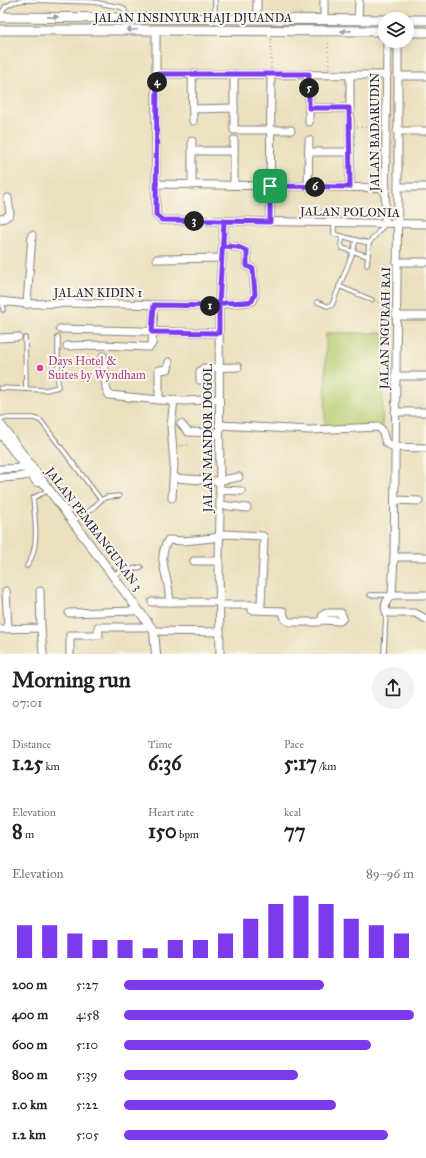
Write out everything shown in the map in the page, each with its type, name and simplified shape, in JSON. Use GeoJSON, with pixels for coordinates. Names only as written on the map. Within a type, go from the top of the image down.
{"type":"FeatureCollection","features":[{"type":"Feature","properties":{"kind":"main road","name":"JALAN INSINYUR HAJI DJUANDA"},"geometry":{"type":"LineString","coordinates":[[0,16],[378,20]]}},
{"type":"Feature","properties":{"kind":"main road"},"geometry":{"type":"LineString","coordinates":[[23,30],[26,25],[24,16]]}},
{"type":"Feature","properties":{"kind":"main road"},"geometry":{"type":"LineString","coordinates":[[234,18],[234,30]]}},
{"type":"Feature","properties":{"kind":"main road"},"geometry":{"type":"LineString","coordinates":[[248,30],[252,19]]}},
{"type":"Feature","properties":{"kind":"main road"},"geometry":{"type":"LineString","coordinates":[[414,20],[426,20]]}},
{"type":"Feature","properties":{"kind":"main road","name":"JALAN INSINYUR HAJI DJUANDA"},"geometry":{"type":"LineString","coordinates":[[0,30],[248,30],[378,32]]}},
{"type":"Feature","properties":{"kind":"main road"},"geometry":{"type":"LineString","coordinates":[[414,32],[426,32]]}},
{"type":"Feature","properties":{"kind":"street"},"geometry":{"type":"LineString","coordinates":[[252,19],[257,0]]}},
{"type":"Feature","properties":{"kind":"street"},"geometry":{"type":"LineString","coordinates":[[324,0],[324,20]]}},
{"type":"Feature","properties":{"kind":"street"},"geometry":{"type":"LineString","coordinates":[[358,20],[359,0]]}},
{"type":"Feature","properties":{"kind":"street"},"geometry":{"type":"LineString","coordinates":[[156,30],[156,184],[386,188]]}},
{"type":"Feature","properties":{"kind":"street","name":"JALAN BADARUDIN"},"geometry":{"type":"LineString","coordinates":[[385,223],[387,128],[386,48]]}},
{"type":"Feature","properties":{"kind":"street","name":"JALAN NGURAH RAI"},"geometry":{"type":"LineString","coordinates":[[386,612],[385,606],[392,595],[397,448],[393,316],[397,262],[398,48]]}},
{"type":"Feature","properties":{"kind":"street"},"geometry":{"type":"LineString","coordinates":[[157,74],[387,75]]}},
{"type":"Feature","properties":{"kind":"street"},"geometry":{"type":"LineString","coordinates":[[192,74],[193,121]]}},
{"type":"Feature","properties":{"kind":"street"},"geometry":{"type":"LineString","coordinates":[[234,74],[234,130],[291,130]]}},
{"type":"Feature","properties":{"kind":"street"},"geometry":{"type":"LineString","coordinates":[[270,222],[271,74]]}},
{"type":"Feature","properties":{"kind":"street"},"geometry":{"type":"LineString","coordinates":[[309,74],[309,122]]}},
{"type":"Feature","properties":{"kind":"street"},"geometry":{"type":"LineString","coordinates":[[350,75],[350,187]]}},
{"type":"Feature","properties":{"kind":"street"},"geometry":{"type":"LineString","coordinates":[[398,76],[426,76]]}},
{"type":"Feature","properties":{"kind":"street"},"geometry":{"type":"LineString","coordinates":[[193,109],[234,108]]}},
{"type":"Feature","properties":{"kind":"street"},"geometry":{"type":"LineString","coordinates":[[309,108],[349,108]]}},
{"type":"Feature","properties":{"kind":"street"},"geometry":{"type":"LineString","coordinates":[[397,131],[426,131]]}},
{"type":"Feature","properties":{"kind":"street"},"geometry":{"type":"LineString","coordinates":[[234,140],[234,185]]}},
{"type":"Feature","properties":{"kind":"street"},"geometry":{"type":"LineString","coordinates":[[308,186],[309,140]]}},
{"type":"Feature","properties":{"kind":"street"},"geometry":{"type":"LineString","coordinates":[[192,141],[192,185]]}},
{"type":"Feature","properties":{"kind":"street"},"geometry":{"type":"LineString","coordinates":[[192,151],[234,150]]}},
{"type":"Feature","properties":{"kind":"street"},"geometry":{"type":"LineString","coordinates":[[309,152],[350,152]]}},
{"type":"Feature","properties":{"kind":"street","name":"JALAN POLONIA"},"geometry":{"type":"LineString","coordinates":[[156,184],[156,215],[162,220],[426,224]]}},
{"type":"Feature","properties":{"kind":"street"},"geometry":{"type":"LineString","coordinates":[[398,187],[426,187]]}},
{"type":"Feature","properties":{"kind":"street"},"geometry":{"type":"LineString","coordinates":[[0,219],[5,218],[10,214],[8,198]]}},
{"type":"Feature","properties":{"kind":"street","name":"JALAN MANDOR DOGOL"},"geometry":{"type":"LineString","coordinates":[[220,654],[219,304],[224,221]]}},
{"type":"Feature","properties":{"kind":"street"},"geometry":{"type":"LineString","coordinates":[[27,304],[32,235]]}},
{"type":"Feature","properties":{"kind":"street","name":"JALAN KIDIN 1"},"geometry":{"type":"LineString","coordinates":[[2,301],[27,304],[73,303],[216,306],[224,303],[245,303],[252,301],[255,294],[253,269],[247,266],[247,251],[238,247],[223,246]]}},
{"type":"Feature","properties":{"kind":"street"},"geometry":{"type":"LineString","coordinates":[[157,259],[222,258]]}},
{"type":"Feature","properties":{"kind":"street"},"geometry":{"type":"LineString","coordinates":[[397,262],[426,262]]}},
{"type":"Feature","properties":{"kind":"street"},"geometry":{"type":"LineString","coordinates":[[67,346],[102,345],[149,347],[152,344],[154,305]]}},
{"type":"Feature","properties":{"kind":"street"},"geometry":{"type":"LineString","coordinates":[[393,316],[426,316]]}},
{"type":"Feature","properties":{"kind":"street"},"geometry":{"type":"LineString","coordinates":[[60,329],[219,333]]}},
{"type":"Feature","properties":{"kind":"street"},"geometry":{"type":"LineString","coordinates":[[0,338],[22,338]]}},
{"type":"Feature","properties":{"kind":"street"},"geometry":{"type":"LineString","coordinates":[[103,356],[106,388],[109,395],[160,400],[219,399]]}},
{"type":"Feature","properties":{"kind":"street"},"geometry":{"type":"LineString","coordinates":[[160,400],[159,370],[168,369],[170,362]]}},
{"type":"Feature","properties":{"kind":"street"},"geometry":{"type":"LineString","coordinates":[[200,380],[200,371],[204,368],[238,367]]}},
{"type":"Feature","properties":{"kind":"street"},"geometry":{"type":"LineString","coordinates":[[395,376],[426,376]]}},
{"type":"Feature","properties":{"kind":"street"},"geometry":{"type":"LineString","coordinates":[[172,498],[174,478],[171,426],[174,400]]}},
{"type":"Feature","properties":{"kind":"street"},"geometry":{"type":"LineString","coordinates":[[395,412],[426,412]]}},
{"type":"Feature","properties":{"kind":"street","name":"JALAN PEMBANGUNAN 3"},"geometry":{"type":"LineString","coordinates":[[0,424],[45,492],[74,521],[112,574],[150,636],[151,654]]}},
{"type":"Feature","properties":{"kind":"street"},"geometry":{"type":"LineString","coordinates":[[181,424],[188,432],[219,429],[310,430],[379,427],[382,430],[386,443],[397,448],[426,448]]}},
{"type":"Feature","properties":{"kind":"street","name":"JALAN PEMBANGUNAN 3"},"geometry":{"type":"LineString","coordinates":[[0,433],[60,508],[154,631]]}},
{"type":"Feature","properties":{"kind":"street"},"geometry":{"type":"LineString","coordinates":[[0,468],[29,469]]}},
{"type":"Feature","properties":{"kind":"street"},"geometry":{"type":"LineString","coordinates":[[0,478],[21,476],[29,469]]}},
{"type":"Feature","properties":{"kind":"street"},"geometry":{"type":"LineString","coordinates":[[174,478],[198,481],[216,481],[239,477]]}},
{"type":"Feature","properties":{"kind":"street"},"geometry":{"type":"LineString","coordinates":[[220,490],[241,490]]}},
{"type":"Feature","properties":{"kind":"street"},"geometry":{"type":"LineString","coordinates":[[395,500],[419,501]]}},
{"type":"Feature","properties":{"kind":"street"},"geometry":{"type":"LineString","coordinates":[[220,505],[247,508]]}},
{"type":"Feature","properties":{"kind":"street"},"geometry":{"type":"LineString","coordinates":[[170,602],[168,586],[162,563],[164,547],[168,540],[213,538],[226,534],[263,536],[263,567],[260,605],[220,605]]}},
{"type":"Feature","properties":{"kind":"street"},"geometry":{"type":"LineString","coordinates":[[394,556],[426,557]]}},
{"type":"Feature","properties":{"kind":"street"},"geometry":{"type":"LineString","coordinates":[[194,561],[219,561]]}},
{"type":"Feature","properties":{"kind":"street"},"geometry":{"type":"LineString","coordinates":[[6,591],[4,628],[42,628]]}},
{"type":"Feature","properties":{"kind":"street"},"geometry":{"type":"LineString","coordinates":[[40,592],[43,654]]}},
{"type":"Feature","properties":{"kind":"street"},"geometry":{"type":"LineString","coordinates":[[392,595],[426,595]]}},
{"type":"Feature","properties":{"kind":"street"},"geometry":{"type":"LineString","coordinates":[[152,602],[220,605],[279,610],[283,611],[285,619],[289,622],[318,622],[321,620]]}},
{"type":"Feature","properties":{"kind":"street"},"geometry":{"type":"LineString","coordinates":[[69,613],[134,611]]}},
{"type":"Feature","properties":{"kind":"street"},"geometry":{"type":"LineString","coordinates":[[386,612],[415,613],[426,619]]}},
{"type":"Feature","properties":{"kind":"street"},"geometry":{"type":"LineString","coordinates":[[70,654],[70,635],[99,636],[98,627],[145,627]]}},
{"type":"Feature","properties":{"kind":"street"},"geometry":{"type":"LineString","coordinates":[[156,654],[154,631],[220,632]]}},
{"type":"Feature","properties":{"kind":"lane"},"geometry":{"type":"LineString","coordinates":[[0,16],[5,7],[14,2],[26,0],[93,1],[121,7],[125,10],[125,17]]}},
{"type":"Feature","properties":{"kind":"lane"},"geometry":{"type":"LineString","coordinates":[[215,0],[215,18]]}},
{"type":"Feature","properties":{"kind":"lane"},"geometry":{"type":"LineString","coordinates":[[334,222],[334,234],[369,243]]}},
{"type":"Feature","properties":{"kind":"lane"},"geometry":{"type":"LineString","coordinates":[[367,265],[369,243],[385,223]]}},
{"type":"Feature","properties":{"kind":"lane"},"geometry":{"type":"LineString","coordinates":[[343,237],[341,244],[342,248],[368,256]]}},
{"type":"Feature","properties":{"kind":"lane"},"geometry":{"type":"LineString","coordinates":[[317,302],[327,306],[332,305],[353,252],[356,240]]}},
{"type":"Feature","properties":{"kind":"lane"},"geometry":{"type":"LineString","coordinates":[[339,286],[372,300]]}},
{"type":"Feature","properties":{"kind":"lane"},"geometry":{"type":"LineString","coordinates":[[2,301],[2,310]]}},
{"type":"Feature","properties":{"kind":"lane"},"geometry":{"type":"LineString","coordinates":[[0,388],[46,390],[58,387],[58,337]]}},
{"type":"Feature","properties":{"kind":"lane"},"geometry":{"type":"LineString","coordinates":[[22,338],[26,389]]}},
{"type":"Feature","properties":{"kind":"lane"},"geometry":{"type":"LineString","coordinates":[[0,419],[34,418],[41,421],[101,500]]}},
{"type":"Feature","properties":{"kind":"lane"},"geometry":{"type":"LineString","coordinates":[[27,566],[32,559],[35,542],[33,498],[45,492]]}},
{"type":"Feature","properties":{"kind":"lane"},"geometry":{"type":"LineString","coordinates":[[74,521],[92,509],[101,500],[107,497],[119,496]]}},
{"type":"Feature","properties":{"kind":"lane"},"geometry":{"type":"LineString","coordinates":[[112,574],[141,567]]}},
{"type":"Feature","properties":{"kind":"lane"},"geometry":{"type":"LineString","coordinates":[[370,594],[392,595]]}},
{"type":"Feature","properties":{"kind":"lane"},"geometry":{"type":"LineString","coordinates":[[384,654],[386,612]]}},
{"type":"Feature","properties":{"kind":"path"},"geometry":{"type":"LineString","coordinates":[[271,31],[271,74]]}},
{"type":"Feature","properties":{"kind":"path"},"geometry":{"type":"LineString","coordinates":[[328,32],[329,75]]}},
{"type":"Feature","properties":{"kind":"path"},"geometry":{"type":"LineString","coordinates":[[350,127],[387,128]]}},
{"type":"Feature","properties":{"kind":"path"},"geometry":{"type":"LineString","coordinates":[[372,300],[381,304],[386,315],[393,316]]}},
{"type":"Feature","properties":{"kind":"path"},"geometry":{"type":"LineString","coordinates":[[172,447],[189,445]]}},
{"type":"Feature","properties":{"kind":"green space"},"geometry":{"type":"Polygon","coordinates":[[[326,333],[384,333],[382,432],[325,429],[326,333]]]}},
{"type":"Feature","properties":{"kind":"place","name":"Days Hotel & Suites by Wyndham"},"geometry":{"type":"Point","coordinates":[40,368]}},
{"type":"Feature","properties":{"kind":"route"},"geometry":{"type":"LineString","coordinates":[[270,186],[270,222],[224,221],[219,304],[216,306],[154,305],[152,332],[219,333],[219,304],[245,303],[252,301],[255,294],[253,269],[247,266],[247,251],[238,247],[223,246],[224,221],[162,220],[156,215],[157,74],[309,74],[309,108],[349,108],[350,187],[270,186]]}}]}
